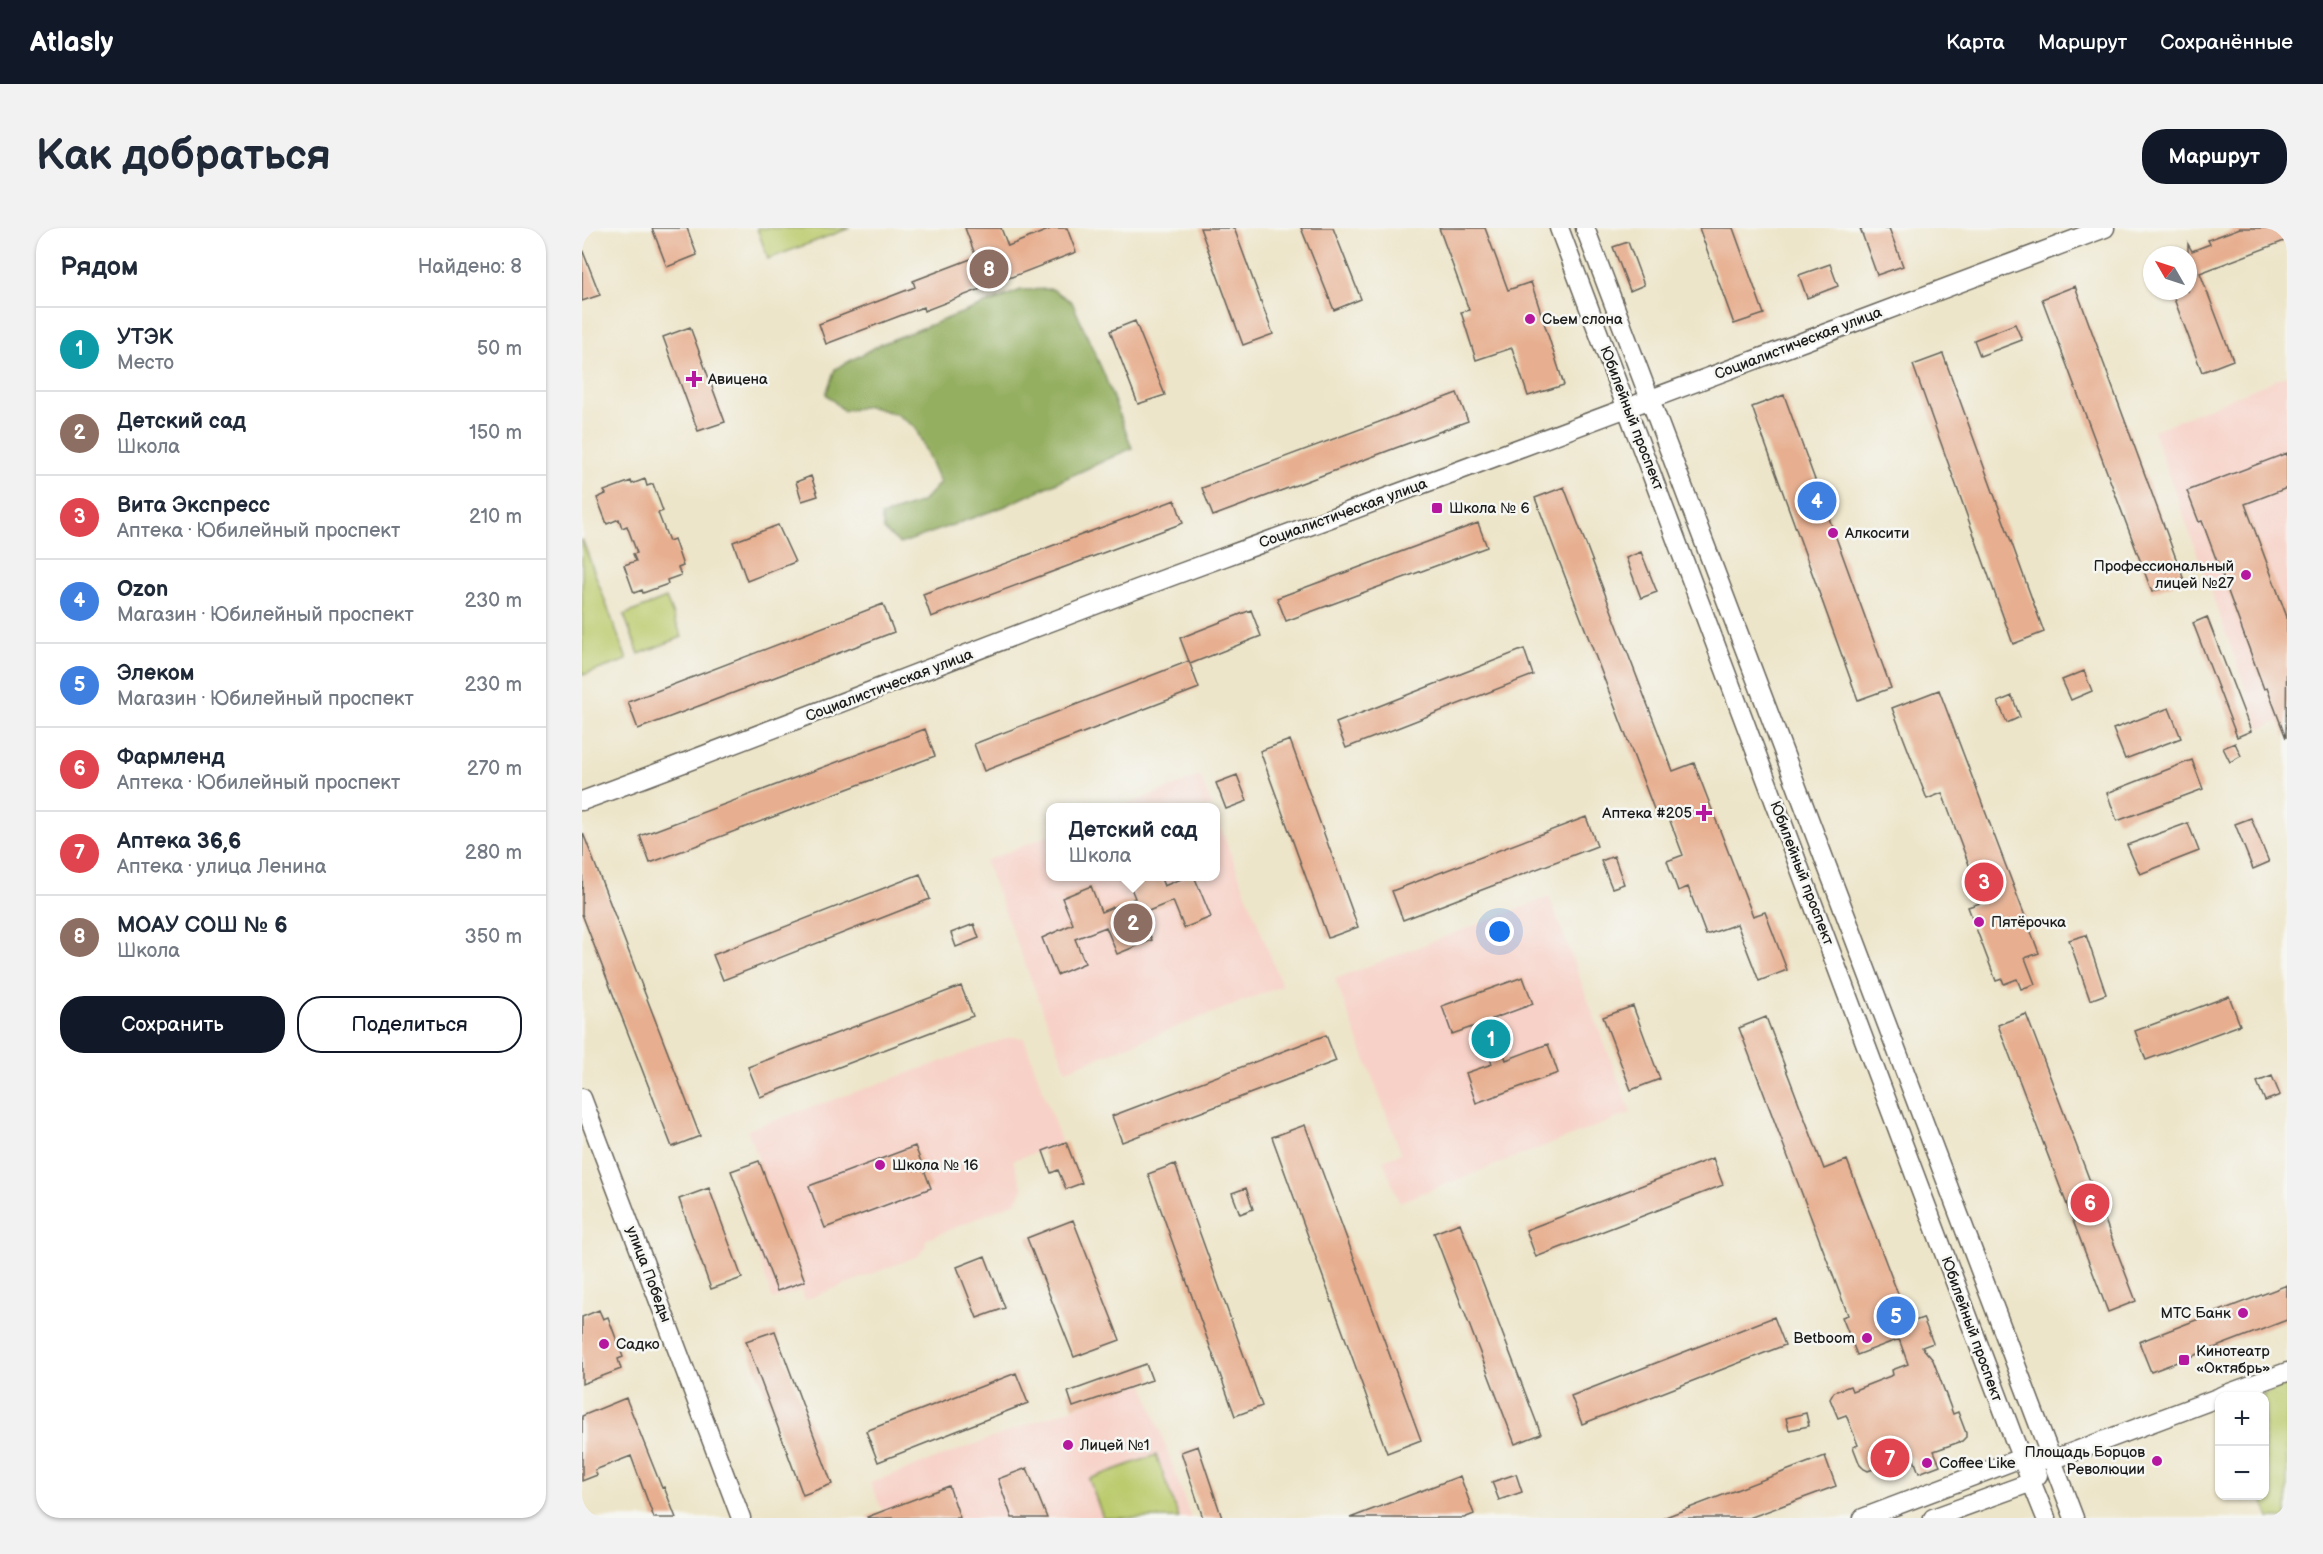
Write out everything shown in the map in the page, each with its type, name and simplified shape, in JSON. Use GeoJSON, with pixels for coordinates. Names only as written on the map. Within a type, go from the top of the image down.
{"type":"FeatureCollection","features":[{"type":"Feature","properties":{"kind":"main road","name":"Юбилейный проспект"},"geometry":{"type":"LineString","coordinates":[[1559,228],[2021,1458],[2046,1518]]}},
{"type":"Feature","properties":{"kind":"main road","name":"Юбилейный проспект"},"geometry":{"type":"LineString","coordinates":[[1585,228],[2074,1518]]}},
{"type":"Feature","properties":{"kind":"main road","name":"Социалистическая улица"},"geometry":{"type":"LineString","coordinates":[[582,801],[1226,556],[2105,228]]}},
{"type":"Feature","properties":{"kind":"main road","name":"улица Победы"},"geometry":{"type":"LineString","coordinates":[[582,1098],[741,1518]]}},
{"type":"Feature","properties":{"kind":"main road"},"geometry":{"type":"LineString","coordinates":[[2233,1392],[2287,1372]]}},
{"type":"Feature","properties":{"kind":"main road"},"geometry":{"type":"LineString","coordinates":[[1863,1518],[2021,1458],[2052,1460],[2215,1399]]}},
{"type":"Feature","properties":{"kind":"main road"},"geometry":{"type":"LineString","coordinates":[[1933,1518],[2032,1482],[2052,1460]]}},
{"type":"Feature","properties":{"kind":"shaded area","name":"Профессиональный лицей №27"},"geometry":{"type":"Polygon","coordinates":[[[2287,375],[2287,719],[2260,728],[2153,431],[2287,375]]]}},
{"type":"Feature","properties":{"kind":"shaded area"},"geometry":{"type":"Polygon","coordinates":[[[1200,776],[1210,803],[1131,803],[1200,776]]]}},
{"type":"Feature","properties":{"kind":"shaded area"},"geometry":{"type":"Polygon","coordinates":[[[1220,826],[1282,986],[1066,1070],[985,861],[1046,837],[1046,881],[1220,881],[1220,826]]]}},
{"type":"Feature","properties":{"kind":"shaded area"},"geometry":{"type":"Polygon","coordinates":[[[1549,897],[1631,1113],[1399,1202],[1383,1160],[1401,1153],[1335,979],[1549,897]]]}},
{"type":"Feature","properties":{"kind":"shaded area","name":"Школа № 16"},"geometry":{"type":"Polygon","coordinates":[[[1011,1037],[1024,1038],[1062,1144],[1013,1160],[1023,1189],[1016,1202],[925,1240],[926,1246],[918,1256],[805,1300],[801,1290],[773,1300],[730,1170],[759,1160],[747,1130],[1011,1037]]]}},
{"type":"Feature","properties":{"kind":"shaded area","name":"Лицей №1"},"geometry":{"type":"Polygon","coordinates":[[[1143,1382],[1191,1518],[869,1518],[883,1512],[870,1483],[1143,1382]]]}},
{"type":"Feature","properties":{"kind":"green space"},"geometry":{"type":"Polygon","coordinates":[[[757,228],[850,228],[768,259],[757,228]]]}},
{"type":"Feature","properties":{"kind":"green space"},"geometry":{"type":"Polygon","coordinates":[[[1052,289],[1072,302],[1104,374],[1132,448],[1003,507],[900,544],[884,530],[881,516],[922,502],[940,483],[915,427],[896,414],[868,406],[844,411],[826,394],[835,369],[881,344],[1021,290],[1052,289]]]}},
{"type":"Feature","properties":{"kind":"green space"},"geometry":{"type":"Polygon","coordinates":[[[582,539],[627,660],[583,675],[582,672],[582,539]]]}},
{"type":"Feature","properties":{"kind":"green space"},"geometry":{"type":"Polygon","coordinates":[[[666,598],[682,637],[639,654],[624,615],[666,598]]]}},
{"type":"Feature","properties":{"kind":"green space"},"geometry":{"type":"Polygon","coordinates":[[[2287,1385],[2287,1518],[2269,1518],[2262,1500],[2269,1500],[2269,1392],[2287,1385]]]}},
{"type":"Feature","properties":{"kind":"green space"},"geometry":{"type":"Polygon","coordinates":[[[1156,1455],[1179,1518],[1103,1518],[1089,1479],[1156,1455]]]}},
{"type":"Feature","properties":{"kind":"building"},"geometry":{"type":"Polygon","coordinates":[[[652,228],[687,228],[697,255],[667,267],[652,228]]]}},
{"type":"Feature","properties":{"kind":"building"},"geometry":{"type":"Polygon","coordinates":[[[965,228],[1001,228],[1008,246],[1053,228],[1067,228],[1076,252],[924,311],[923,307],[826,344],[819,324],[915,287],[913,281],[976,257],[965,228]]]}},
{"type":"Feature","properties":{"kind":"building"},"geometry":{"type":"Polygon","coordinates":[[[1200,228],[1234,228],[1273,334],[1243,345],[1200,228]]]}},
{"type":"Feature","properties":{"kind":"building"},"geometry":{"type":"Polygon","coordinates":[[[1301,228],[1333,228],[1361,299],[1334,310],[1301,228]]]}},
{"type":"Feature","properties":{"kind":"building"},"geometry":{"type":"Polygon","coordinates":[[[1439,228],[1485,228],[1508,290],[1531,282],[1564,385],[1528,396],[1512,348],[1476,360],[1461,312],[1469,310],[1439,228]]]}},
{"type":"Feature","properties":{"kind":"building"},"geometry":{"type":"Polygon","coordinates":[[[1699,228],[1733,228],[1764,314],[1734,324],[1699,228]]]}},
{"type":"Feature","properties":{"kind":"building"},"geometry":{"type":"Polygon","coordinates":[[[1860,228],[1889,228],[1903,266],[1877,275],[1860,228]]]}},
{"type":"Feature","properties":{"kind":"building"},"geometry":{"type":"Polygon","coordinates":[[[2240,228],[2287,228],[2287,240],[2200,273],[2233,360],[2202,372],[2174,300],[2197,300],[2197,249],[2210,244],[2208,240],[2240,228]]]}},
{"type":"Feature","properties":{"kind":"building"},"geometry":{"type":"Polygon","coordinates":[[[1628,242],[1644,285],[1630,291],[1613,247],[1628,242]]]}},
{"type":"Feature","properties":{"kind":"building"},"geometry":{"type":"Polygon","coordinates":[[[582,249],[600,295],[582,301],[582,249]]]}},
{"type":"Feature","properties":{"kind":"building"},"geometry":{"type":"Polygon","coordinates":[[[1830,264],[1838,286],[1807,298],[1799,275],[1830,264]]]}},
{"type":"Feature","properties":{"kind":"building"},"geometry":{"type":"Polygon","coordinates":[[[2075,286],[2184,580],[2152,592],[2042,299],[2075,286]]]}},
{"type":"Feature","properties":{"kind":"building"},"geometry":{"type":"Polygon","coordinates":[[[1135,321],[1165,395],[1138,404],[1110,331],[1135,321]]]}},
{"type":"Feature","properties":{"kind":"building"},"geometry":{"type":"Polygon","coordinates":[[[2015,324],[2022,340],[1980,356],[1974,340],[2015,324]]]}},
{"type":"Feature","properties":{"kind":"building","name":"Авицена"},"geometry":{"type":"Polygon","coordinates":[[[690,327],[725,422],[698,431],[663,337],[690,327]]]}},
{"type":"Feature","properties":{"kind":"building"},"geometry":{"type":"Polygon","coordinates":[[[1943,354],[2044,632],[2013,644],[1913,365],[1943,354]]]}},
{"type":"Feature","properties":{"kind":"building"},"geometry":{"type":"Polygon","coordinates":[[[1457,393],[1468,421],[1213,516],[1202,488],[1457,393]]]}},
{"type":"Feature","properties":{"kind":"building"},"geometry":{"type":"Polygon","coordinates":[[[1784,395],[1891,688],[1858,700],[1752,407],[1784,395]]]}},
{"type":"Feature","properties":{"kind":"building"},"geometry":{"type":"Polygon","coordinates":[[[2287,453],[2287,488],[2245,504],[2287,617],[2286,738],[2267,688],[2264,689],[2202,521],[2199,522],[2187,491],[2287,453]]]}},
{"type":"Feature","properties":{"kind":"building"},"geometry":{"type":"Polygon","coordinates":[[[811,476],[818,496],[802,501],[796,482],[811,476]]]}},
{"type":"Feature","properties":{"kind":"building"},"geometry":{"type":"Polygon","coordinates":[[[645,479],[647,486],[653,484],[663,511],[658,513],[669,541],[674,539],[683,566],[678,568],[681,575],[667,580],[668,584],[643,593],[642,590],[634,593],[624,565],[636,561],[633,554],[637,553],[627,526],[622,528],[619,519],[607,524],[597,498],[606,494],[604,491],[631,481],[632,484],[645,479]]]}},
{"type":"Feature","properties":{"kind":"building"},"geometry":{"type":"Polygon","coordinates":[[[1564,487],[1673,771],[1694,763],[1753,916],[1765,912],[1787,970],[1759,981],[1737,924],[1706,935],[1688,887],[1678,891],[1667,861],[1683,855],[1667,813],[1657,817],[1535,498],[1564,487]]]}},
{"type":"Feature","properties":{"kind":"building"},"geometry":{"type":"Polygon","coordinates":[[[1175,500],[1183,523],[931,617],[923,594],[1175,500]]]}},
{"type":"Feature","properties":{"kind":"building"},"geometry":{"type":"Polygon","coordinates":[[[1478,523],[1487,547],[1286,621],[1277,598],[1478,523]]]}},
{"type":"Feature","properties":{"kind":"building"},"geometry":{"type":"Polygon","coordinates":[[[778,525],[795,562],[747,581],[733,542],[778,525]]]}},
{"type":"Feature","properties":{"kind":"building"},"geometry":{"type":"Polygon","coordinates":[[[1641,552],[1657,592],[1641,598],[1626,558],[1641,552]]]}},
{"type":"Feature","properties":{"kind":"building"},"geometry":{"type":"Polygon","coordinates":[[[883,604],[894,632],[638,729],[628,702],[883,604]]]}},
{"type":"Feature","properties":{"kind":"building"},"geometry":{"type":"Polygon","coordinates":[[[1251,610],[1261,636],[1190,664],[1180,638],[1251,610]]]}},
{"type":"Feature","properties":{"kind":"building"},"geometry":{"type":"Polygon","coordinates":[[[2207,617],[2251,731],[2237,737],[2193,623],[2207,617]]]}},
{"type":"Feature","properties":{"kind":"building"},"geometry":{"type":"Polygon","coordinates":[[[1524,649],[1533,675],[1346,748],[1336,723],[1524,649]]]}},
{"type":"Feature","properties":{"kind":"building"},"geometry":{"type":"Polygon","coordinates":[[[1189,661],[1199,688],[984,771],[974,744],[1189,661]]]}},
{"type":"Feature","properties":{"kind":"building"},"geometry":{"type":"Polygon","coordinates":[[[2084,671],[2092,691],[2071,700],[2062,680],[2084,671]]]}},
{"type":"Feature","properties":{"kind":"building"},"geometry":{"type":"Polygon","coordinates":[[[1939,690],[2039,953],[2025,958],[2035,984],[2021,989],[2017,979],[2004,984],[2002,979],[1996,981],[1968,907],[1983,902],[1942,793],[1927,799],[1892,708],[1939,690]]]}},
{"type":"Feature","properties":{"kind":"building"},"geometry":{"type":"Polygon","coordinates":[[[2012,696],[2020,717],[2007,723],[1998,702],[2012,696]]]}},
{"type":"Feature","properties":{"kind":"building"},"geometry":{"type":"Polygon","coordinates":[[[2169,708],[2181,738],[2125,759],[2113,729],[2169,708]]]}},
{"type":"Feature","properties":{"kind":"building"},"geometry":{"type":"Polygon","coordinates":[[[925,729],[935,756],[650,863],[640,836],[925,729]]]}},
{"type":"Feature","properties":{"kind":"building"},"geometry":{"type":"Polygon","coordinates":[[[1290,740],[1358,927],[1328,938],[1260,751],[1290,740]]]}},
{"type":"Feature","properties":{"kind":"building"},"geometry":{"type":"Polygon","coordinates":[[[2235,743],[2241,756],[2230,762],[2223,748],[2235,743]]]}},
{"type":"Feature","properties":{"kind":"building"},"geometry":{"type":"Polygon","coordinates":[[[2192,760],[2203,789],[2117,821],[2107,793],[2192,760]]]}},
{"type":"Feature","properties":{"kind":"building"},"geometry":{"type":"Polygon","coordinates":[[[1237,775],[1247,801],[1226,809],[1216,783],[1237,775]]]}},
{"type":"Feature","properties":{"kind":"building"},"geometry":{"type":"Polygon","coordinates":[[[1586,817],[1597,846],[1403,920],[1392,891],[1586,817]]]}},
{"type":"Feature","properties":{"kind":"building"},"geometry":{"type":"Polygon","coordinates":[[[2251,818],[2269,862],[2253,869],[2235,824],[2251,818]]]}},
{"type":"Feature","properties":{"kind":"building"},"geometry":{"type":"Polygon","coordinates":[[[2188,823],[2199,851],[2140,874],[2127,845],[2188,823]]]}},
{"type":"Feature","properties":{"kind":"building"},"geometry":{"type":"Polygon","coordinates":[[[583,833],[700,1136],[672,1147],[582,914],[583,833]]]}},
{"type":"Feature","properties":{"kind":"building"},"geometry":{"type":"Polygon","coordinates":[[[1614,856],[1624,884],[1612,888],[1601,861],[1614,856]]]}},
{"type":"Feature","properties":{"kind":"building"},"geometry":{"type":"Polygon","coordinates":[[[920,874],[930,899],[723,980],[713,955],[920,874]]]}},
{"type":"Feature","properties":{"kind":"building"},"geometry":{"type":"Polygon","coordinates":[[[1128,881],[1162,881],[1164,886],[1176,881],[1196,881],[1211,917],[1184,928],[1173,901],[1141,914],[1152,940],[1117,954],[1106,927],[1075,939],[1085,963],[1057,975],[1042,938],[1073,924],[1062,898],[1091,886],[1101,912],[1135,898],[1128,881]]]}},
{"type":"Feature","properties":{"kind":"building"},"geometry":{"type":"Polygon","coordinates":[[[974,924],[979,938],[956,947],[951,933],[974,924]]]}},
{"type":"Feature","properties":{"kind":"building"},"geometry":{"type":"Polygon","coordinates":[[[2086,935],[2106,994],[2090,1000],[2069,940],[2086,935]]]}},
{"type":"Feature","properties":{"kind":"building"},"geometry":{"type":"Polygon","coordinates":[[[1523,977],[1533,1004],[1492,1019],[1506,1060],[1548,1044],[1558,1073],[1476,1103],[1466,1073],[1492,1064],[1478,1025],[1452,1034],[1442,1006],[1523,977]]]}},
{"type":"Feature","properties":{"kind":"building"},"geometry":{"type":"Polygon","coordinates":[[[961,986],[973,1016],[760,1097],[748,1067],[961,986]]]}},
{"type":"Feature","properties":{"kind":"building"},"geometry":{"type":"Polygon","coordinates":[[[2229,996],[2240,1025],[2146,1060],[2135,1031],[2229,996]]]}},
{"type":"Feature","properties":{"kind":"building"},"geometry":{"type":"Polygon","coordinates":[[[1633,1006],[1660,1079],[1631,1090],[1603,1017],[1633,1006]]]}},
{"type":"Feature","properties":{"kind":"building"},"geometry":{"type":"Polygon","coordinates":[[[2026,1014],[2136,1301],[2108,1312],[1998,1025],[2026,1014]]]}},
{"type":"Feature","properties":{"kind":"building"},"geometry":{"type":"Polygon","coordinates":[[[1766,1017],[1824,1169],[1847,1160],[1909,1323],[1923,1318],[1933,1343],[1922,1347],[1933,1360],[1953,1414],[1958,1412],[1966,1433],[1962,1441],[1934,1451],[1940,1465],[1919,1473],[1913,1457],[1885,1467],[1884,1465],[1868,1471],[1864,1469],[1853,1447],[1858,1445],[1846,1415],[1838,1418],[1830,1399],[1834,1392],[1850,1386],[1852,1391],[1893,1375],[1892,1370],[1908,1364],[1899,1339],[1857,1355],[1842,1317],[1848,1315],[1739,1028],[1766,1017]]]}},
{"type":"Feature","properties":{"kind":"building"},"geometry":{"type":"Polygon","coordinates":[[[1326,1035],[1336,1061],[1122,1142],[1112,1116],[1326,1035]]]}},
{"type":"Feature","properties":{"kind":"building"},"geometry":{"type":"Polygon","coordinates":[[[2272,1076],[2280,1095],[2265,1101],[2257,1082],[2272,1076]]]}},
{"type":"Feature","properties":{"kind":"building"},"geometry":{"type":"Polygon","coordinates":[[[1305,1125],[1421,1440],[1387,1453],[1272,1137],[1305,1125]]]}},
{"type":"Feature","properties":{"kind":"building"},"geometry":{"type":"Polygon","coordinates":[[[1066,1142],[1082,1183],[1066,1189],[1058,1170],[1051,1173],[1043,1151],[1066,1142]]]}},
{"type":"Feature","properties":{"kind":"building"},"geometry":{"type":"Polygon","coordinates":[[[915,1146],[931,1188],[825,1228],[809,1186],[915,1146]]]}},
{"type":"Feature","properties":{"kind":"building"},"geometry":{"type":"Polygon","coordinates":[[[1713,1158],[1723,1185],[1536,1257],[1526,1230],[1713,1158]]]}},
{"type":"Feature","properties":{"kind":"building"},"geometry":{"type":"Polygon","coordinates":[[[759,1161],[805,1281],[777,1291],[731,1171],[759,1161]]]}},
{"type":"Feature","properties":{"kind":"building"},"geometry":{"type":"Polygon","coordinates":[[[1175,1164],[1262,1406],[1235,1416],[1148,1174],[1175,1164]]]}},
{"type":"Feature","properties":{"kind":"building"},"geometry":{"type":"Polygon","coordinates":[[[709,1188],[742,1278],[711,1289],[679,1199],[709,1188]]]}},
{"type":"Feature","properties":{"kind":"building"},"geometry":{"type":"Polygon","coordinates":[[[1246,1188],[1253,1209],[1240,1214],[1232,1193],[1246,1188]]]}},
{"type":"Feature","properties":{"kind":"building"},"geometry":{"type":"Polygon","coordinates":[[[1073,1220],[1120,1340],[1074,1357],[1027,1238],[1073,1220]]]}},
{"type":"Feature","properties":{"kind":"building"},"geometry":{"type":"Polygon","coordinates":[[[1460,1223],[1541,1434],[1515,1444],[1434,1233],[1460,1223]]]}},
{"type":"Feature","properties":{"kind":"building"},"geometry":{"type":"Polygon","coordinates":[[[985,1256],[1005,1308],[977,1318],[957,1267],[985,1256]]]}},
{"type":"Feature","properties":{"kind":"building"},"geometry":{"type":"Polygon","coordinates":[[[2287,1285],[2287,1320],[2151,1372],[2139,1342],[2287,1285]]]}},
{"type":"Feature","properties":{"kind":"building"},"geometry":{"type":"Polygon","coordinates":[[[599,1310],[603,1319],[608,1317],[623,1357],[618,1359],[621,1369],[582,1384],[582,1317],[599,1310]]]}},
{"type":"Feature","properties":{"kind":"building"},"geometry":{"type":"Polygon","coordinates":[[[1774,1317],[1785,1345],[1582,1424],[1571,1396],[1774,1317]]]}},
{"type":"Feature","properties":{"kind":"building"},"geometry":{"type":"Polygon","coordinates":[[[775,1331],[832,1484],[803,1495],[746,1341],[775,1331]]]}},
{"type":"Feature","properties":{"kind":"building"},"geometry":{"type":"Polygon","coordinates":[[[1146,1364],[1152,1380],[1073,1407],[1068,1392],[1146,1364]]]}},
{"type":"Feature","properties":{"kind":"building"},"geometry":{"type":"Polygon","coordinates":[[[1016,1373],[1028,1403],[878,1462],[866,1431],[1016,1373]]]}},
{"type":"Feature","properties":{"kind":"building"},"geometry":{"type":"Polygon","coordinates":[[[626,1398],[676,1518],[654,1518],[631,1456],[595,1470],[597,1475],[582,1481],[582,1416],[626,1398]]]}},
{"type":"Feature","properties":{"kind":"building"},"geometry":{"type":"Polygon","coordinates":[[[1806,1413],[1809,1426],[1789,1430],[1786,1418],[1806,1413]]]}},
{"type":"Feature","properties":{"kind":"building"},"geometry":{"type":"Polygon","coordinates":[[[1198,1446],[1222,1518],[1203,1518],[1181,1452],[1198,1446]]]}},
{"type":"Feature","properties":{"kind":"building"},"geometry":{"type":"Polygon","coordinates":[[[1825,1456],[1836,1486],[1749,1518],[1663,1518],[1825,1456]]]}},
{"type":"Feature","properties":{"kind":"building"},"geometry":{"type":"Polygon","coordinates":[[[1027,1468],[1047,1518],[1012,1518],[998,1479],[1027,1468]]]}},
{"type":"Feature","properties":{"kind":"building"},"geometry":{"type":"Polygon","coordinates":[[[1516,1474],[1522,1492],[1499,1500],[1492,1482],[1516,1474]]]}},
{"type":"Feature","properties":{"kind":"building"},"geometry":{"type":"Polygon","coordinates":[[[1460,1476],[1474,1514],[1464,1518],[1350,1518],[1460,1476]]]}},
{"type":"Feature","properties":{"kind":"building"},"geometry":{"type":"Polygon","coordinates":[[[949,1486],[960,1518],[867,1517],[949,1486]]]}},
{"type":"Feature","properties":{"kind":"place","name":"МОАУ СОШ № 6"},"geometry":{"type":"Point","coordinates":[989,269]}},
{"type":"Feature","properties":{"kind":"place","name":"Сьем слона"},"geometry":{"type":"Point","coordinates":[1530,319]}},
{"type":"Feature","properties":{"kind":"place","name":"Авицена"},"geometry":{"type":"Point","coordinates":[694,379]}},
{"type":"Feature","properties":{"kind":"place","name":"Ozon"},"geometry":{"type":"Point","coordinates":[1817,501]}},
{"type":"Feature","properties":{"kind":"place","name":"Школа № 6"},"geometry":{"type":"Point","coordinates":[1437,508]}},
{"type":"Feature","properties":{"kind":"place","name":"Алкосити"},"geometry":{"type":"Point","coordinates":[1833,533]}},
{"type":"Feature","properties":{"kind":"place","name":"Профессиональный лицей №27"},"geometry":{"type":"Point","coordinates":[2246,575]}},
{"type":"Feature","properties":{"kind":"place","name":"Аптека #205"},"geometry":{"type":"Point","coordinates":[1704,813]}},
{"type":"Feature","properties":{"kind":"place","name":"Вита Экспресс"},"geometry":{"type":"Point","coordinates":[1984,882]}},
{"type":"Feature","properties":{"kind":"place","name":"Пятёрочка"},"geometry":{"type":"Point","coordinates":[1979,922]}},
{"type":"Feature","properties":{"kind":"place","name":"Детский сад"},"geometry":{"type":"Point","coordinates":[1133,923]}},
{"type":"Feature","properties":{"kind":"place","name":"УТЭК"},"geometry":{"type":"Point","coordinates":[1491,1039]}},
{"type":"Feature","properties":{"kind":"place","name":"Школа № 16"},"geometry":{"type":"Point","coordinates":[880,1165]}},
{"type":"Feature","properties":{"kind":"place","name":"Фармленд"},"geometry":{"type":"Point","coordinates":[2090,1203]}},
{"type":"Feature","properties":{"kind":"place","name":"МТС Банк"},"geometry":{"type":"Point","coordinates":[2243,1313]}},
{"type":"Feature","properties":{"kind":"place","name":"Элеком"},"geometry":{"type":"Point","coordinates":[1896,1316]}},
{"type":"Feature","properties":{"kind":"place","name":"Betboom"},"geometry":{"type":"Point","coordinates":[1867,1338]}},
{"type":"Feature","properties":{"kind":"place","name":"Садко"},"geometry":{"type":"Point","coordinates":[604,1344]}},
{"type":"Feature","properties":{"kind":"place","name":"Кинотеатр «Октябрь»"},"geometry":{"type":"Point","coordinates":[2184,1360]}},
{"type":"Feature","properties":{"kind":"place","name":"Лицей №1"},"geometry":{"type":"Point","coordinates":[1068,1445]}},
{"type":"Feature","properties":{"kind":"place","name":"Аптека 36,6"},"geometry":{"type":"Point","coordinates":[1890,1458]}},
{"type":"Feature","properties":{"kind":"place","name":"Площадь Борцов Революции"},"geometry":{"type":"Point","coordinates":[2157,1461]}},
{"type":"Feature","properties":{"kind":"place","name":"Coffee Like"},"geometry":{"type":"Point","coordinates":[1927,1463]}}]}
